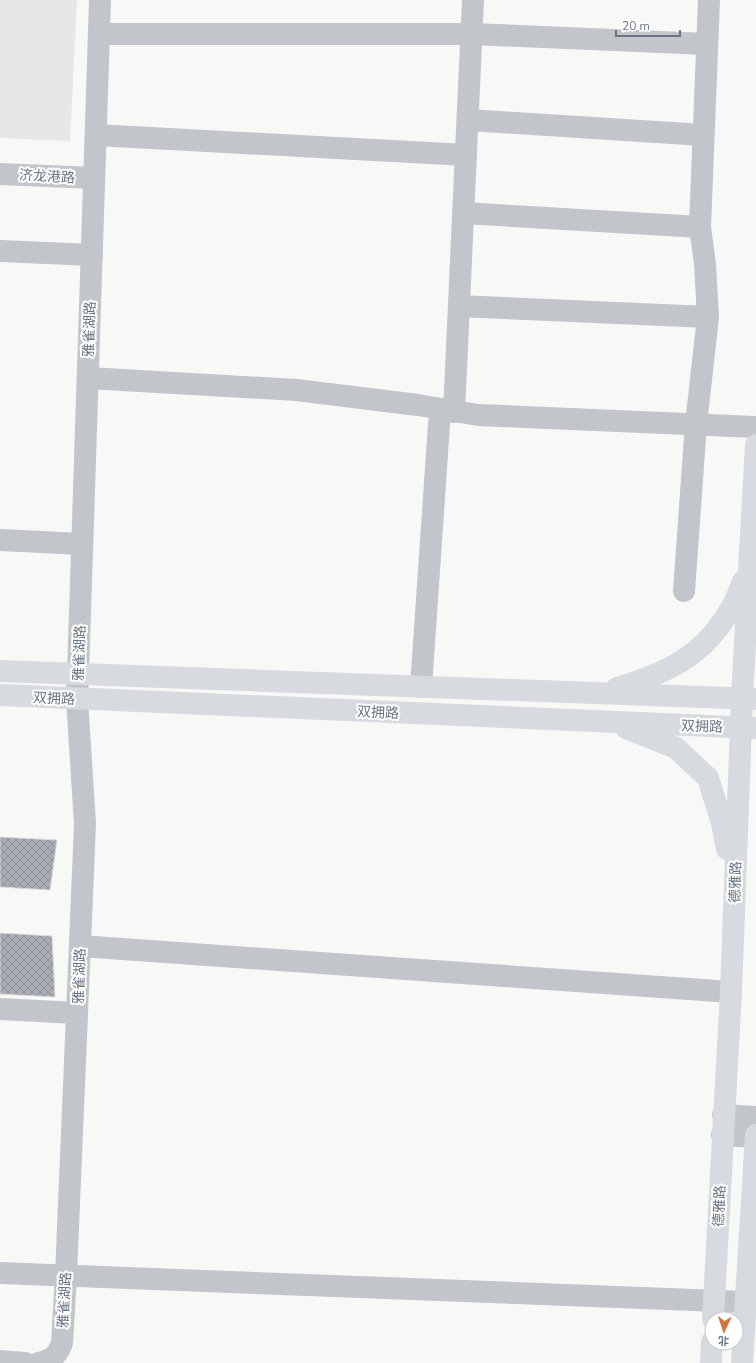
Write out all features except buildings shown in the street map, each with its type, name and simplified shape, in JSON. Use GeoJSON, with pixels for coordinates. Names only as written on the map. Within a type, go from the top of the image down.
{"type":"FeatureCollection","features":[{"type":"Feature","properties":{"kind":"main road","name":"德雅路"},"geometry":{"type":"LineString","coordinates":[[713,1310],[731,992],[734,887],[748,728],[748,567],[756,445]]}},
{"type":"Feature","properties":{"kind":"main road"},"geometry":{"type":"LineString","coordinates":[[600,693],[667,671],[692,655],[715,631],[731,609],[748,567]]}},
{"type":"Feature","properties":{"kind":"main road","name":"双拥路"},"geometry":{"type":"LineString","coordinates":[[0,671],[749,698]]}},
{"type":"Feature","properties":{"kind":"main road","name":"双拥路"},"geometry":{"type":"LineString","coordinates":[[0,695],[748,728]]}},
{"type":"Feature","properties":{"kind":"main road"},"geometry":{"type":"LineString","coordinates":[[610,722],[676,748],[708,778],[722,823],[734,887]]}},
{"type":"Feature","properties":{"kind":"main road"},"geometry":{"type":"LineString","coordinates":[[742,1363],[756,1136]]}},
{"type":"Feature","properties":{"kind":"main road"},"geometry":{"type":"LineString","coordinates":[[711,1363],[712,1351]]}},
{"type":"Feature","properties":{"kind":"street","name":"雅雀湖路"},"geometry":{"type":"LineString","coordinates":[[38,1363],[53,1358],[59,1351],[62,1343],[66,1275],[85,824],[77,699],[100,0]]}},
{"type":"Feature","properties":{"kind":"street"},"geometry":{"type":"LineString","coordinates":[[421,687],[447,411],[459,306],[473,0]]}},
{"type":"Feature","properties":{"kind":"street"},"geometry":{"type":"LineString","coordinates":[[684,591],[696,424],[708,317],[705,264],[700,227],[709,0]]}},
{"type":"Feature","properties":{"kind":"street"},"geometry":{"type":"LineString","coordinates":[[99,34],[472,34],[707,44]]}},
{"type":"Feature","properties":{"kind":"street"},"geometry":{"type":"LineString","coordinates":[[468,120],[703,135]]}},
{"type":"Feature","properties":{"kind":"street"},"geometry":{"type":"LineString","coordinates":[[96,135],[466,155]]}},
{"type":"Feature","properties":{"kind":"street","name":"济龙港路"},"geometry":{"type":"LineString","coordinates":[[0,174],[94,178]]}},
{"type":"Feature","properties":{"kind":"street"},"geometry":{"type":"LineString","coordinates":[[463,213],[700,227]]}},
{"type":"Feature","properties":{"kind":"street"},"geometry":{"type":"LineString","coordinates":[[0,251],[92,255]]}},
{"type":"Feature","properties":{"kind":"street"},"geometry":{"type":"LineString","coordinates":[[459,306],[708,317]]}},
{"type":"Feature","properties":{"kind":"street"},"geometry":{"type":"LineString","coordinates":[[88,378],[296,390],[412,404],[447,411],[486,416],[756,427]]}},
{"type":"Feature","properties":{"kind":"street"},"geometry":{"type":"LineString","coordinates":[[0,540],[82,544]]}},
{"type":"Feature","properties":{"kind":"street"},"geometry":{"type":"LineString","coordinates":[[80,946],[731,992]]}},
{"type":"Feature","properties":{"kind":"street"},"geometry":{"type":"LineString","coordinates":[[0,1009],[77,1012]]}},
{"type":"Feature","properties":{"kind":"street"},"geometry":{"type":"LineString","coordinates":[[723,1125],[756,1117]]}},
{"type":"Feature","properties":{"kind":"street"},"geometry":{"type":"LineString","coordinates":[[723,1125],[756,1136]]}},
{"type":"Feature","properties":{"kind":"street"},"geometry":{"type":"LineString","coordinates":[[0,1273],[66,1275],[713,1310],[745,1302]]}},
{"type":"Feature","properties":{"kind":"street"},"geometry":{"type":"LineString","coordinates":[[0,1361],[25,1363]]}},
{"type":"Feature","properties":{"kind":"shaded area"},"geometry":{"type":"Polygon","coordinates":[[[0,0],[77,0],[70,141],[0,138],[0,0]]]}}]}
